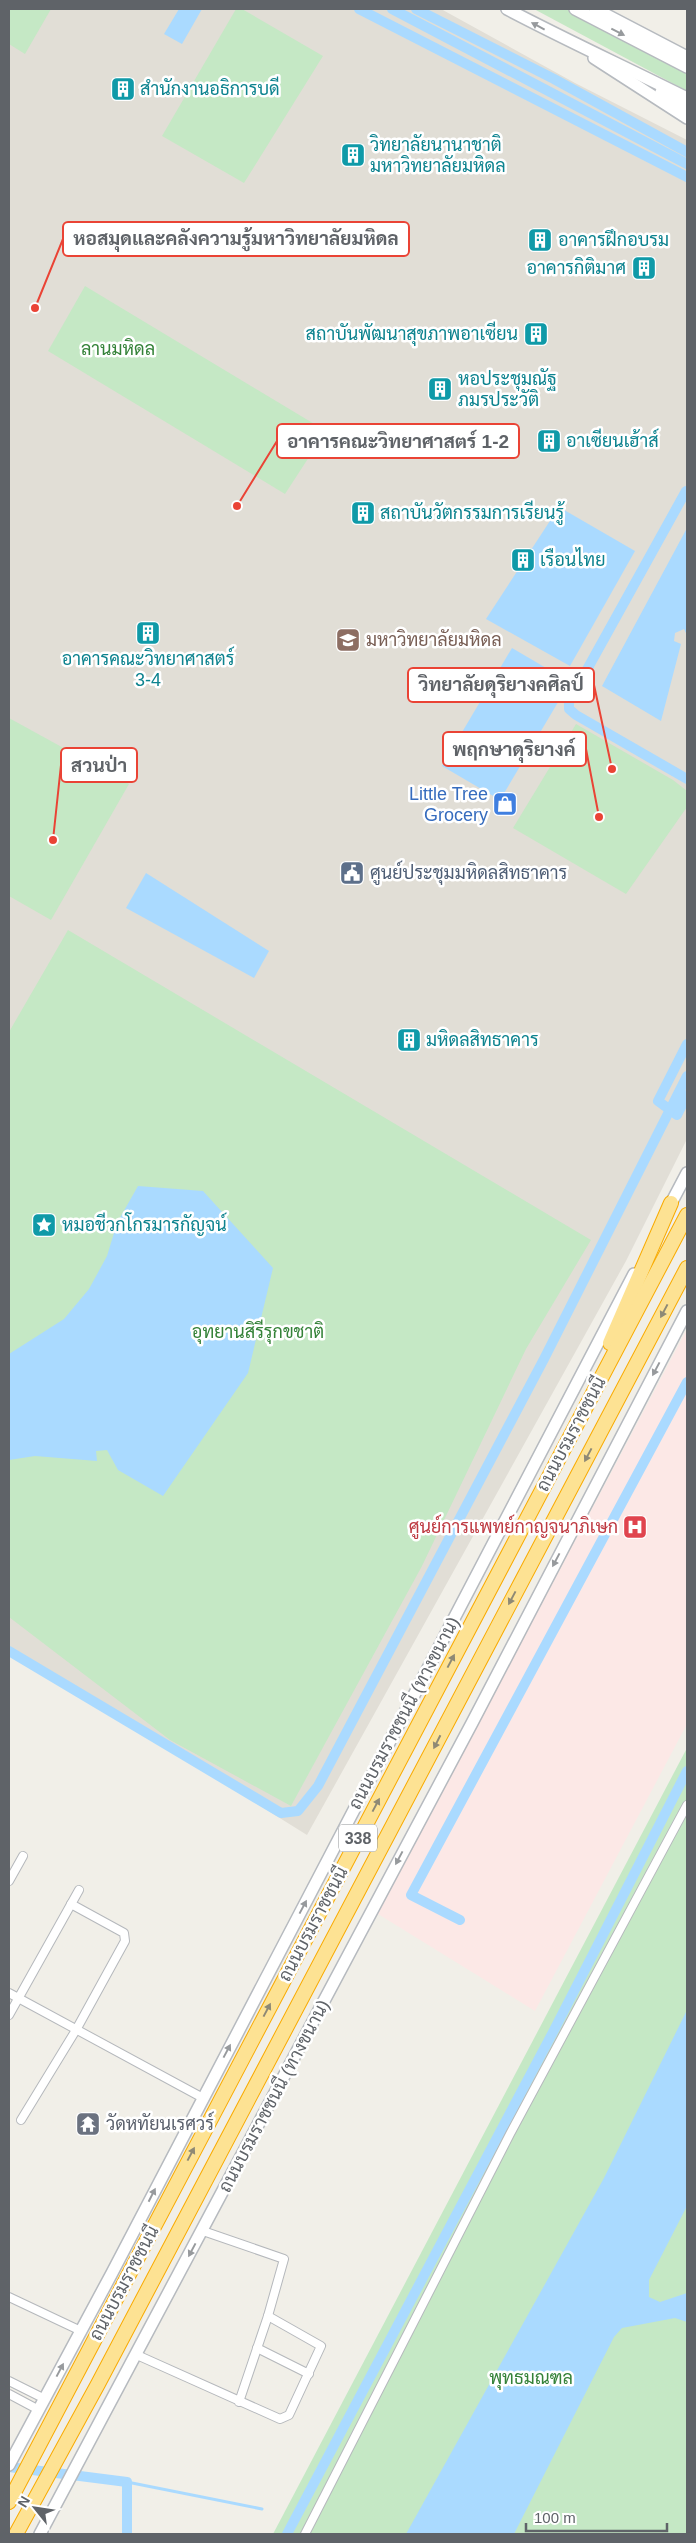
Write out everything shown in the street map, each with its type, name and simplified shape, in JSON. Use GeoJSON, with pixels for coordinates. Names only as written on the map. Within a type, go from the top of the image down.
{"type":"FeatureCollection","features":[{"type":"Feature","properties":{"kind":"highway"},"geometry":{"type":"LineString","coordinates":[[566,1442],[671,1202]]}},
{"type":"Feature","properties":{"kind":"highway","name":"ถนนบรมราชชนนี"},"geometry":{"type":"LineString","coordinates":[[9,2502],[687,1215]]}},
{"type":"Feature","properties":{"kind":"highway","name":"ถนนบรมราชชนนี"},"geometry":{"type":"LineString","coordinates":[[16,2534],[98,2384],[687,1268]]}},
{"type":"Feature","properties":{"kind":"main road"},"geometry":{"type":"LineString","coordinates":[[507,9],[570,42],[687,98]]}},
{"type":"Feature","properties":{"kind":"main road"},"geometry":{"type":"LineString","coordinates":[[575,9],[687,67]]}},
{"type":"Feature","properties":{"kind":"main road"},"geometry":{"type":"LineString","coordinates":[[596,9],[687,57]]}},
{"type":"Feature","properties":{"kind":"main road"},"geometry":{"type":"LineString","coordinates":[[570,42],[687,118]]}},
{"type":"Feature","properties":{"kind":"main road"},"geometry":{"type":"LineString","coordinates":[[606,58],[687,109]]}},
{"type":"Feature","properties":{"kind":"main road","name":"ถนนบรมราชชนนี (ทางขนาน)"},"geometry":{"type":"LineString","coordinates":[[10,2462],[81,2331],[687,1172]]}},
{"type":"Feature","properties":{"kind":"main road","name":"ถนนบรมราชชนนี (ทางขนาน)"},"geometry":{"type":"LineString","coordinates":[[40,2534],[203,2231],[687,1311]]}},
{"type":"Feature","properties":{"kind":"street"},"geometry":{"type":"LineString","coordinates":[[305,2534],[510,2134],[687,1805]]}},
{"type":"Feature","properties":{"kind":"street"},"geometry":{"type":"LineString","coordinates":[[9,1881],[23,1856]]}},
{"type":"Feature","properties":{"kind":"street"},"geometry":{"type":"LineString","coordinates":[[9,2015],[79,1890]]}},
{"type":"Feature","properties":{"kind":"street"},"geometry":{"type":"LineString","coordinates":[[21,2120],[76,2030],[125,1937],[124,1933],[71,1904]]}},
{"type":"Feature","properties":{"kind":"street"},"geometry":{"type":"LineString","coordinates":[[9,1993],[203,2098]]}},
{"type":"Feature","properties":{"kind":"street"},"geometry":{"type":"LineString","coordinates":[[203,2231],[284,2260],[268,2316],[239,2402]]}},
{"type":"Feature","properties":{"kind":"street"},"geometry":{"type":"LineString","coordinates":[[9,2297],[81,2331]]}},
{"type":"Feature","properties":{"kind":"street"},"geometry":{"type":"LineString","coordinates":[[136,2355],[239,2402],[280,2419],[285,2418],[289,2415],[321,2346],[268,2316]]}},
{"type":"Feature","properties":{"kind":"street"},"geometry":{"type":"LineString","coordinates":[[257,2348],[309,2374]]}},
{"type":"Feature","properties":{"kind":"street"},"geometry":{"type":"LineString","coordinates":[[9,2381],[45,2399]]}},
{"type":"Feature","properties":{"kind":"street"},"geometry":{"type":"LineString","coordinates":[[9,2394],[39,2410]]}},
{"type":"Feature","properties":{"kind":"shaded area","name":"มหาวิทยาลัยมหิดล"},"geometry":{"type":"Polygon","coordinates":[[[9,9],[441,9],[575,83],[687,140],[687,1139],[626,1261],[307,1835],[9,1650],[9,9]]]}},
{"type":"Feature","properties":{"kind":"shaded area","name":"ศูนย์การแพทย์กาญจนาภิเษก"},"geometry":{"type":"Polygon","coordinates":[[[687,1329],[687,1724],[535,2011],[378,1914],[687,1329]]]}},
{"type":"Feature","properties":{"kind":"green space"},"geometry":{"type":"Polygon","coordinates":[[[9,9],[51,9],[25,54],[9,44],[9,9]]]}},
{"type":"Feature","properties":{"kind":"green space"},"geometry":{"type":"Polygon","coordinates":[[[236,9],[242,9],[323,56],[244,183],[162,136],[236,9]]]}},
{"type":"Feature","properties":{"kind":"green space"},"geometry":{"type":"Polygon","coordinates":[[[534,9],[566,9],[687,71],[687,91],[534,9]]]}},
{"type":"Feature","properties":{"kind":"green space","name":"ลานมหิดล"},"geometry":{"type":"Polygon","coordinates":[[[85,286],[326,431],[285,494],[48,351],[85,286]]]}},
{"type":"Feature","properties":{"kind":"green space"},"geometry":{"type":"Polygon","coordinates":[[[9,718],[129,784],[51,920],[9,896],[9,718]]]}},
{"type":"Feature","properties":{"kind":"green space"},"geometry":{"type":"Polygon","coordinates":[[[576,724],[673,780],[687,791],[687,807],[626,894],[513,828],[576,724]]]}},
{"type":"Feature","properties":{"kind":"green space","name":"อุทยานสิรีรุกขชาติ"},"geometry":{"type":"Polygon","coordinates":[[[68,930],[591,1240],[526,1349],[422,1566],[291,1806],[170,1740],[9,1617],[9,1032],[68,930]]]}},
{"type":"Feature","properties":{"kind":"green space","name":"พุทธมณฑล"},"geometry":{"type":"Polygon","coordinates":[[[687,1748],[687,2534],[273,2534],[687,1748]]]}},
{"type":"Feature","properties":{"kind":"water"},"geometry":{"type":"Polygon","coordinates":[[[179,9],[202,9],[182,44],[164,34],[179,9]]]}},
{"type":"Feature","properties":{"kind":"water"},"geometry":{"type":"Polygon","coordinates":[[[559,507],[635,551],[570,666],[486,619],[559,507]]]}},
{"type":"Feature","properties":{"kind":"water"},"geometry":{"type":"Polygon","coordinates":[[[687,528],[687,635],[684,629],[675,633],[674,641],[681,644],[661,721],[602,686],[687,528]]]}},
{"type":"Feature","properties":{"kind":"water"},"geometry":{"type":"Polygon","coordinates":[[[512,648],[570,682],[500,800],[442,766],[512,648]]]}},
{"type":"Feature","properties":{"kind":"water"},"geometry":{"type":"Polygon","coordinates":[[[146,873],[269,951],[254,978],[126,908],[146,873]]]}},
{"type":"Feature","properties":{"kind":"water"},"geometry":{"type":"Polygon","coordinates":[[[138,1186],[203,1191],[273,1268],[248,1373],[163,1496],[118,1470],[107,1450],[96,1451],[97,1461],[35,1456],[9,1460],[9,1354],[64,1319],[89,1289],[107,1256],[117,1223],[138,1186]]]}},
{"type":"Feature","properties":{"kind":"water"},"geometry":{"type":"Polygon","coordinates":[[[687,2010],[687,2206],[649,2280],[649,2297],[660,2302],[687,2293],[687,2322],[675,2318],[622,2328],[614,2337],[514,2534],[406,2534],[604,2178],[687,2010]]]}},
{"type":"Feature","properties":{"kind":"waterway"},"geometry":{"type":"LineString","coordinates":[[359,9],[687,177]]}},
{"type":"Feature","properties":{"kind":"waterway"},"geometry":{"type":"LineString","coordinates":[[392,9],[687,164]]}},
{"type":"Feature","properties":{"kind":"waterway"},"geometry":{"type":"LineString","coordinates":[[416,9],[554,79],[687,152]]}},
{"type":"Feature","properties":{"kind":"waterway"},"geometry":{"type":"LineString","coordinates":[[686,491],[569,702],[569,709],[576,715],[687,779]]}},
{"type":"Feature","properties":{"kind":"waterway"},"geometry":{"type":"LineString","coordinates":[[687,1044],[658,1101],[677,1115],[687,1095]]}},
{"type":"Feature","properties":{"kind":"waterway"},"geometry":{"type":"LineString","coordinates":[[9,1651],[281,1813],[298,1811],[318,1786],[544,1359],[687,1076]]}},
{"type":"Feature","properties":{"kind":"waterway"},"geometry":{"type":"LineString","coordinates":[[460,1920],[411,1895],[687,1382]]}},
{"type":"Feature","properties":{"kind":"waterway"},"geometry":{"type":"LineString","coordinates":[[287,2534],[552,2034],[687,1771]]}},
{"type":"Feature","properties":{"kind":"waterway"},"geometry":{"type":"LineString","coordinates":[[9,2467],[127,2482],[127,2534]]}},
{"type":"Feature","properties":{"kind":"waterway"},"geometry":{"type":"LineString","coordinates":[[127,2482],[262,2509]]}},
{"type":"Feature","properties":{"kind":"place","name":"สำนักงานอธิการบดี"},"geometry":{"type":"Point","coordinates":[123,89]}},
{"type":"Feature","properties":{"kind":"place","name":"วิทยาลัยนานาชาติ มหาวิทยาลัยมหิดล"},"geometry":{"type":"Point","coordinates":[353,155]}},
{"type":"Feature","properties":{"kind":"place","name":"อาคารฝึกอบรม"},"geometry":{"type":"Point","coordinates":[540,240]}},
{"type":"Feature","properties":{"kind":"place","name":"อาคารกิติมาศ"},"geometry":{"type":"Point","coordinates":[644,268]}},
{"type":"Feature","properties":{"kind":"place","name":"หอสมุดและคลังความรู้มหาวิทยาลัยมหิดล"},"geometry":{"type":"Point","coordinates":[35,308]}},
{"type":"Feature","properties":{"kind":"place","name":"สถาบันพัฒนาสุขภาพอาเซียน"},"geometry":{"type":"Point","coordinates":[536,334]}},
{"type":"Feature","properties":{"kind":"place","name":"หอประชุมณัฐ ภมรประวัติ"},"geometry":{"type":"Point","coordinates":[440,389]}},
{"type":"Feature","properties":{"kind":"place","name":"อาเซียนเฮ้าส์"},"geometry":{"type":"Point","coordinates":[549,441]}},
{"type":"Feature","properties":{"kind":"place","name":"อาคารคณะวิทยาศาสตร์ 1-2"},"geometry":{"type":"Point","coordinates":[237,506]}},
{"type":"Feature","properties":{"kind":"place","name":"สถาบันวัตกรรมการเรียนรู้"},"geometry":{"type":"Point","coordinates":[363,513]}},
{"type":"Feature","properties":{"kind":"place","name":"เรือนไทย"},"geometry":{"type":"Point","coordinates":[523,560]}},
{"type":"Feature","properties":{"kind":"place","name":"อาคารคณะวิทยาศาสตร์ 3-4"},"geometry":{"type":"Point","coordinates":[148,633]}},
{"type":"Feature","properties":{"kind":"place","name":"มหาวิทยาลัยมหิดล"},"geometry":{"type":"Point","coordinates":[348,640]}},
{"type":"Feature","properties":{"kind":"place","name":"วิทยาลัยดุริยางคศิลป์"},"geometry":{"type":"Point","coordinates":[612,769]}},
{"type":"Feature","properties":{"kind":"place","name":"Little Tree Grocery"},"geometry":{"type":"Point","coordinates":[505,804]}},
{"type":"Feature","properties":{"kind":"place","name":"พฤกษาดุริยางค์"},"geometry":{"type":"Point","coordinates":[599,817]}},
{"type":"Feature","properties":{"kind":"place","name":"สวนป่า"},"geometry":{"type":"Point","coordinates":[53,840]}},
{"type":"Feature","properties":{"kind":"place","name":"ศูนย์ประชุมมหิดลสิทธาคาร"},"geometry":{"type":"Point","coordinates":[352,873]}},
{"type":"Feature","properties":{"kind":"place","name":"มหิดลสิทธาคาร"},"geometry":{"type":"Point","coordinates":[409,1040]}},
{"type":"Feature","properties":{"kind":"place","name":"หมอชีวกโกรมารกัญจน์"},"geometry":{"type":"Point","coordinates":[44,1225]}},
{"type":"Feature","properties":{"kind":"place","name":"ศูนย์การแพทย์กาญจนาภิเษก"},"geometry":{"type":"Point","coordinates":[635,1527]}},
{"type":"Feature","properties":{"kind":"place","name":"วัดหทัยนเรศวร์"},"geometry":{"type":"Point","coordinates":[88,2124]}}]}
